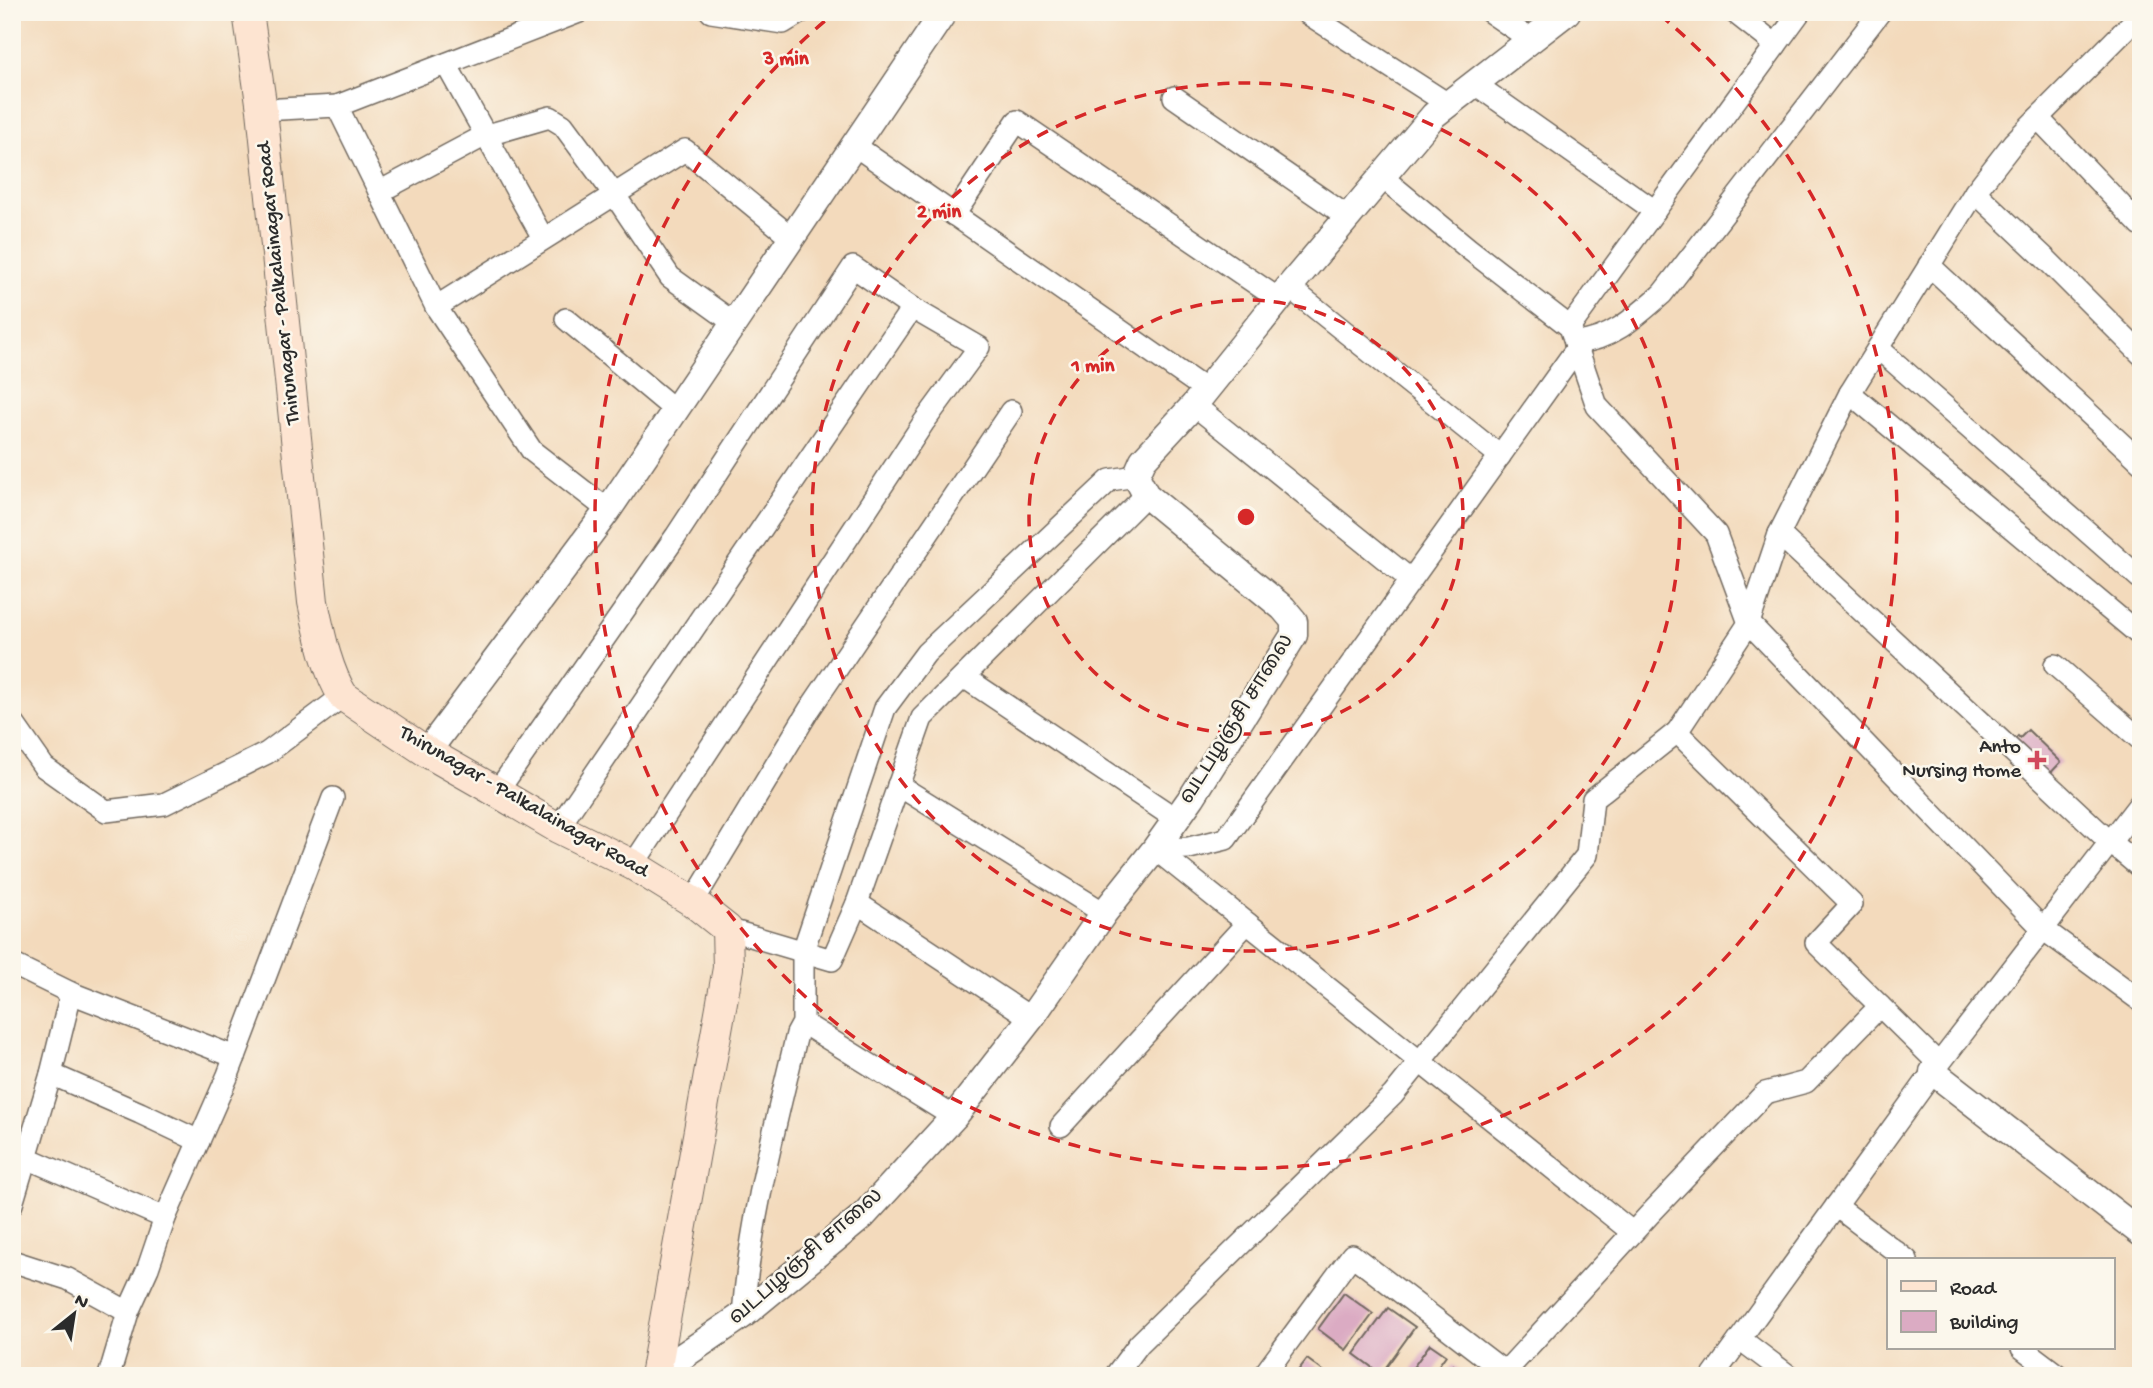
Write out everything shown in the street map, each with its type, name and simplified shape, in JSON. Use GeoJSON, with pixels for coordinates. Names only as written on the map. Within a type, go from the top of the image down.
{"type":"FeatureCollection","features":[{"type":"Feature","properties":{"kind":"main road","name":"Thirunagar - Palkalainagar Road"},"geometry":{"type":"LineString","coordinates":[[248,12],[262,110],[313,602],[335,683],[343,696],[426,752],[558,828],[633,865],[693,902],[727,929]]}},
{"type":"Feature","properties":{"kind":"main road"},"geometry":{"type":"LineString","coordinates":[[655,1375],[728,968],[727,929]]}},
{"type":"Feature","properties":{"kind":"street"},"geometry":{"type":"LineString","coordinates":[[262,110],[337,106],[579,12]]}},
{"type":"Feature","properties":{"kind":"street"},"geometry":{"type":"LineString","coordinates":[[711,12],[783,23],[802,12]]}},
{"type":"Feature","properties":{"kind":"street"},"geometry":{"type":"LineString","coordinates":[[426,752],[608,510],[944,12]]}},
{"type":"Feature","properties":{"kind":"street"},"geometry":{"type":"LineString","coordinates":[[1305,12],[1448,104]]}},
{"type":"Feature","properties":{"kind":"street"},"geometry":{"type":"LineString","coordinates":[[1490,12],[1531,40]]}},
{"type":"Feature","properties":{"kind":"street"},"geometry":{"type":"LineString","coordinates":[[727,929],[832,960],[857,902],[922,718],[964,677],[1141,485],[1143,460],[1200,397],[1434,115],[1567,12]]}},
{"type":"Feature","properties":{"kind":"street"},"geometry":{"type":"LineString","coordinates":[[1734,12],[1776,45]]}},
{"type":"Feature","properties":{"kind":"street"},"geometry":{"type":"LineString","coordinates":[[1155,849],[1189,848],[1226,839],[1500,456],[1654,211],[1800,12]]}},
{"type":"Feature","properties":{"kind":"street"},"geometry":{"type":"LineString","coordinates":[[1382,177],[1574,339],[1587,342],[1626,325],[1662,294],[1880,12]]}},
{"type":"Feature","properties":{"kind":"street"},"geometry":{"type":"LineString","coordinates":[[1115,1376],[1139,1344],[1393,1095],[1587,855],[1593,799],[1677,732],[1749,623],[1779,534],[1850,393],[1975,192],[2013,143],[2141,14]]}},
{"type":"Feature","properties":{"kind":"street"},"geometry":{"type":"LineString","coordinates":[[446,64],[543,238]]}},
{"type":"Feature","properties":{"kind":"street"},"geometry":{"type":"LineString","coordinates":[[1475,84],[1654,211]]}},
{"type":"Feature","properties":{"kind":"street"},"geometry":{"type":"LineString","coordinates":[[1174,97],[1348,217]]}},
{"type":"Feature","properties":{"kind":"street"},"geometry":{"type":"LineString","coordinates":[[337,106],[436,307],[532,451],[608,510]]}},
{"type":"Feature","properties":{"kind":"street"},"geometry":{"type":"LineString","coordinates":[[379,192],[484,136],[550,117],[563,125],[670,277],[734,323]]}},
{"type":"Feature","properties":{"kind":"street"},"geometry":{"type":"LineString","coordinates":[[2038,118],[2141,226]]}},
{"type":"Feature","properties":{"kind":"street"},"geometry":{"type":"LineString","coordinates":[[954,215],[1017,121],[1284,294],[1500,456]]}},
{"type":"Feature","properties":{"kind":"street"},"geometry":{"type":"LineString","coordinates":[[854,145],[954,215],[1200,397],[1411,580]]}},
{"type":"Feature","properties":{"kind":"street"},"geometry":{"type":"LineString","coordinates":[[436,307],[685,150],[791,237]]}},
{"type":"Feature","properties":{"kind":"street"},"geometry":{"type":"LineString","coordinates":[[1975,192],[2141,354]]}},
{"type":"Feature","properties":{"kind":"street"},"geometry":{"type":"LineString","coordinates":[[1929,265],[2141,462]]}},
{"type":"Feature","properties":{"kind":"street"},"geometry":{"type":"LineString","coordinates":[[497,792],[676,536],[853,267],[912,308],[979,347],[924,422],[633,865]]}},
{"type":"Feature","properties":{"kind":"street"},"geometry":{"type":"LineString","coordinates":[[558,828],[912,308]]}},
{"type":"Feature","properties":{"kind":"street"},"geometry":{"type":"LineString","coordinates":[[566,319],[675,410]]}},
{"type":"Feature","properties":{"kind":"street"},"geometry":{"type":"LineString","coordinates":[[1574,339],[1597,406],[1716,534],[1749,623],[2043,929],[2141,1001]]}},
{"type":"Feature","properties":{"kind":"street"},"geometry":{"type":"LineString","coordinates":[[1878,348],[2141,579]]}},
{"type":"Feature","properties":{"kind":"street"},"geometry":{"type":"LineString","coordinates":[[1850,393],[2141,636]]}},
{"type":"Feature","properties":{"kind":"street"},"geometry":{"type":"LineString","coordinates":[[693,902],[809,710],[1011,411]]}},
{"type":"Feature","properties":{"kind":"street"},"geometry":{"type":"LineString","coordinates":[[743,1315],[746,1272],[758,1203],[797,1034],[803,1023],[803,951],[885,708],[926,653],[1110,480],[1141,485]]}},
{"type":"Feature","properties":{"kind":"street","name":"வடபழஞ்சி சாலை"},"geometry":{"type":"LineString","coordinates":[[655,1375],[743,1315],[863,1216],[954,1117],[1031,1018],[1104,913],[1192,797],[1294,635],[1294,621],[1283,608],[1141,485]]}},
{"type":"Feature","properties":{"kind":"street"},"geometry":{"type":"LineString","coordinates":[[1779,534],[2110,842],[2141,867]]}},
{"type":"Feature","properties":{"kind":"street"},"geometry":{"type":"LineString","coordinates":[[2055,665],[2141,740]]}},
{"type":"Feature","properties":{"kind":"street"},"geometry":{"type":"LineString","coordinates":[[964,677],[1176,819]]}},
{"type":"Feature","properties":{"kind":"street"},"geometry":{"type":"LineString","coordinates":[[12,721],[44,767],[106,811],[164,804],[267,752],[343,696]]}},
{"type":"Feature","properties":{"kind":"street"},"geometry":{"type":"LineString","coordinates":[[1677,732],[1852,904],[1816,943],[1880,1006],[1936,1068],[2141,1233]]}},
{"type":"Feature","properties":{"kind":"street"},"geometry":{"type":"LineString","coordinates":[[898,785],[1104,913]]}},
{"type":"Feature","properties":{"kind":"street"},"geometry":{"type":"LineString","coordinates":[[109,1376],[128,1312],[148,1268],[165,1218],[235,1057],[333,798]]}},
{"type":"Feature","properties":{"kind":"street"},"geometry":{"type":"LineString","coordinates":[[1713,1376],[1936,1068],[2141,802]]}},
{"type":"Feature","properties":{"kind":"street"},"geometry":{"type":"LineString","coordinates":[[1155,849],[1633,1232]]}},
{"type":"Feature","properties":{"kind":"street"},"geometry":{"type":"LineString","coordinates":[[857,902],[1031,1018]]}},
{"type":"Feature","properties":{"kind":"street"},"geometry":{"type":"LineString","coordinates":[[1061,1126],[1247,923]]}},
{"type":"Feature","properties":{"kind":"street"},"geometry":{"type":"LineString","coordinates":[[12,964],[71,993],[235,1057]]}},
{"type":"Feature","properties":{"kind":"street"},"geometry":{"type":"LineString","coordinates":[[12,1204],[51,1074],[71,993]]}},
{"type":"Feature","properties":{"kind":"street"},"geometry":{"type":"LineString","coordinates":[[1263,1376],[1352,1255],[1507,1374],[1633,1232],[1765,1093],[1806,1082],[1880,1006]]}},
{"type":"Feature","properties":{"kind":"street"},"geometry":{"type":"LineString","coordinates":[[803,1023],[954,1117]]}},
{"type":"Feature","properties":{"kind":"street"},"geometry":{"type":"LineString","coordinates":[[51,1074],[199,1141]]}},
{"type":"Feature","properties":{"kind":"street"},"geometry":{"type":"LineString","coordinates":[[27,1158],[165,1218]]}},
{"type":"Feature","properties":{"kind":"street"},"geometry":{"type":"LineString","coordinates":[[1836,1206],[1904,1258]]}},
{"type":"Feature","properties":{"kind":"street"},"geometry":{"type":"LineString","coordinates":[[12,1261],[68,1279],[128,1312]]}},
{"type":"Feature","properties":{"kind":"street"},"geometry":{"type":"LineString","coordinates":[[1740,1339],[1789,1376]]}},
{"type":"Feature","properties":{"kind":"street"},"geometry":{"type":"LineString","coordinates":[[2025,1350],[2059,1376]]}},
{"type":"Feature","properties":{"kind":"building"},"geometry":{"type":"Polygon","coordinates":[[[2028,730],[2061,762],[2044,780],[2009,746],[2028,730]]]}},
{"type":"Feature","properties":{"kind":"building"},"geometry":{"type":"Polygon","coordinates":[[[1344,1293],[1373,1314],[1346,1350],[1318,1329],[1344,1293]]]}},
{"type":"Feature","properties":{"kind":"building"},"geometry":{"type":"Polygon","coordinates":[[[1388,1308],[1415,1327],[1381,1374],[1354,1354],[1388,1308]]]}},
{"type":"Feature","properties":{"kind":"building"},"geometry":{"type":"Polygon","coordinates":[[[1430,1344],[1446,1355],[1431,1376],[1407,1376],[1430,1344]]]}},
{"type":"Feature","properties":{"kind":"building"},"geometry":{"type":"Polygon","coordinates":[[[1307,1359],[1330,1376],[1294,1376],[1307,1359]]]}},
{"type":"Feature","properties":{"kind":"building"},"geometry":{"type":"Polygon","coordinates":[[[1453,1365],[1468,1376],[1445,1376],[1453,1365]]]}},
{"type":"Feature","properties":{"kind":"place","name":"Anto Nursing Home"},"geometry":{"type":"Point","coordinates":[2037,760]}}]}
